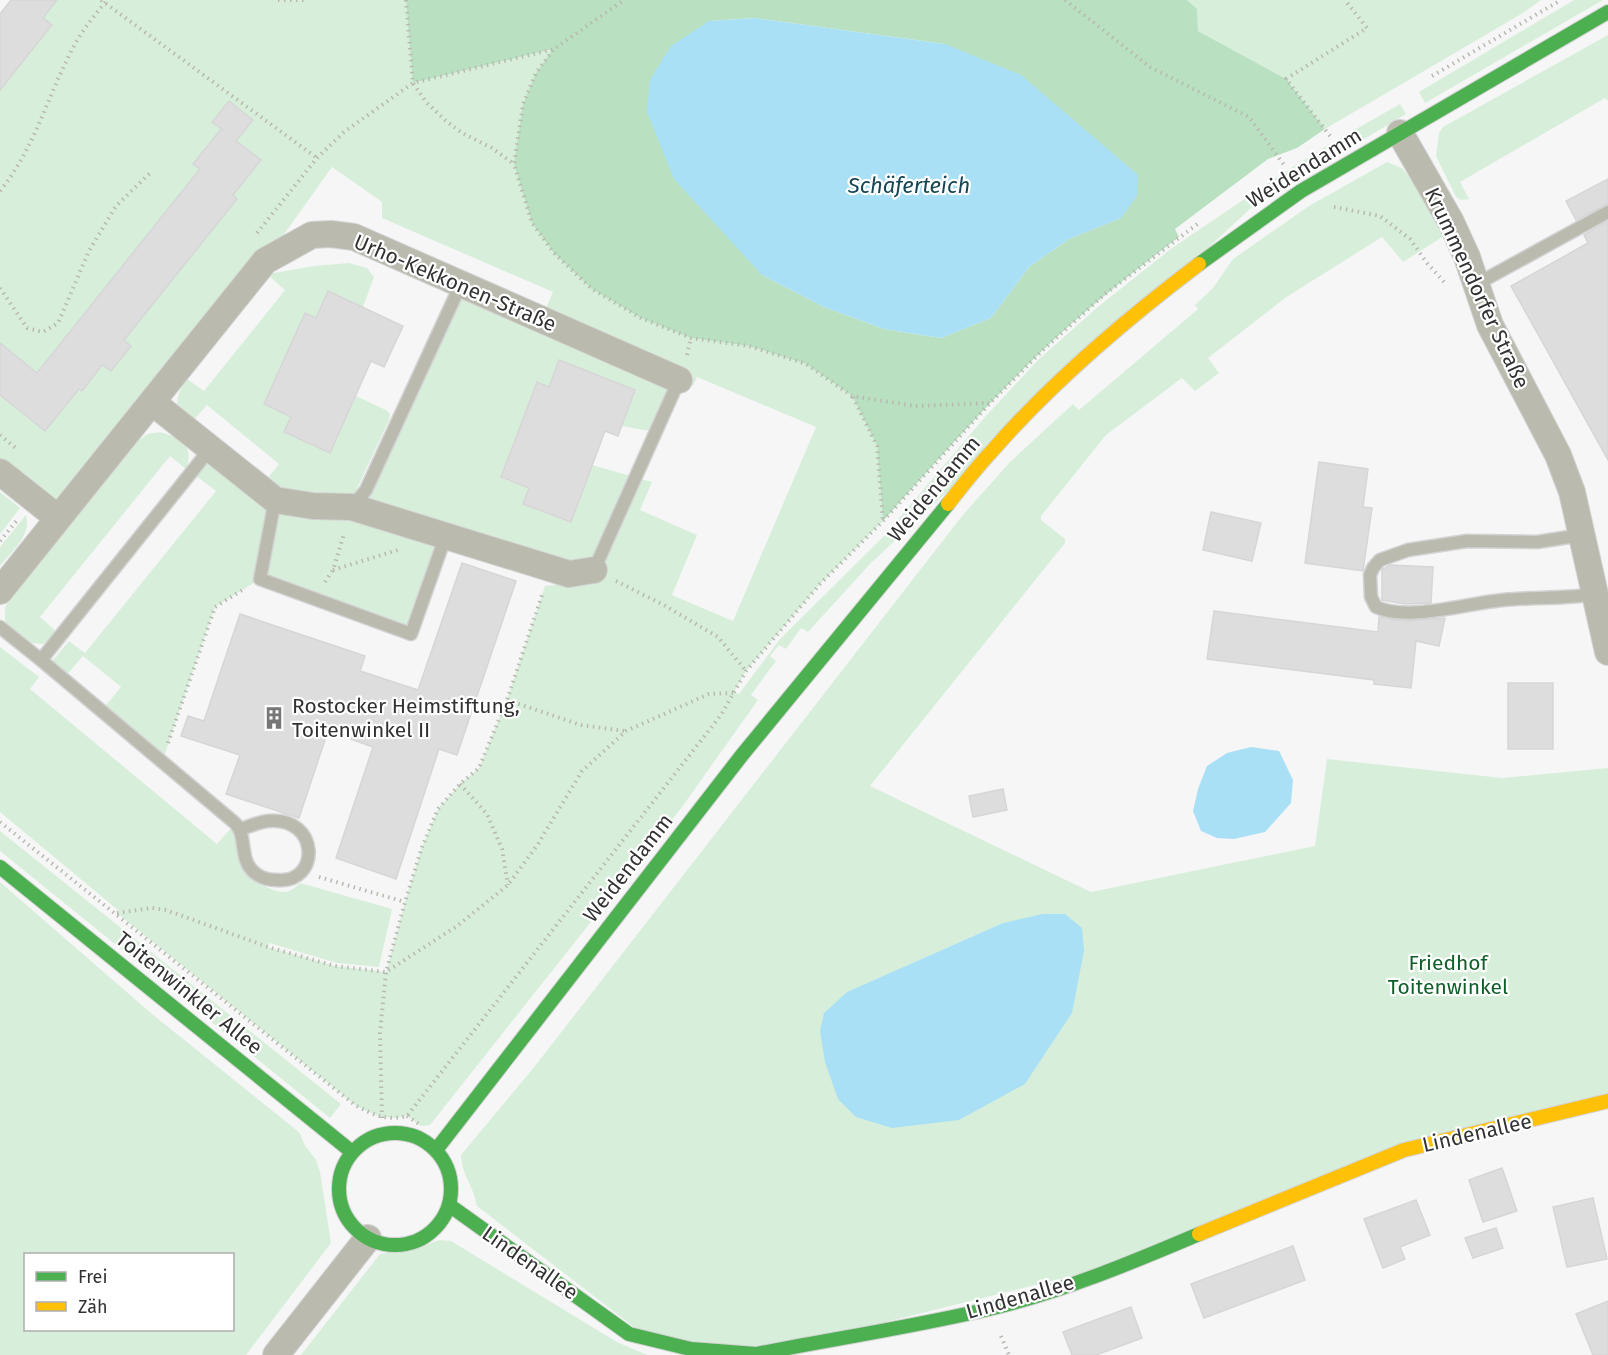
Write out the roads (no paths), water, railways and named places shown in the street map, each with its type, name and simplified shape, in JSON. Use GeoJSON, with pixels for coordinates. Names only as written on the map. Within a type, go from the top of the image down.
{"type":"FeatureCollection","features":[{"type":"Feature","properties":{"kind":"street","name":"Weidendamm"},"geometry":{"type":"LineString","coordinates":[[436,1150],[742,755],[992,450],[1066,375],[1113,332],[1173,284],[1301,191],[1608,12]]}},
{"type":"Feature","properties":{"kind":"street","name":"Krummendorfer Straße"},"geometry":{"type":"LineString","coordinates":[[1400,133],[1450,222],[1467,257],[1490,326],[1558,455],[1572,492],[1608,652]]}},
{"type":"Feature","properties":{"kind":"street","name":"Urho-Kekkonen-Straße"},"geometry":{"type":"LineString","coordinates":[[0,591],[265,261],[312,235],[331,234],[354,237],[678,380]]}},
{"type":"Feature","properties":{"kind":"street"},"geometry":{"type":"LineString","coordinates":[[152,402],[275,500],[313,506],[352,507],[569,574],[594,570]]}},
{"type":"Feature","properties":{"kind":"street"},"geometry":{"type":"LineString","coordinates":[[0,472],[58,519]]}},
{"type":"Feature","properties":{"kind":"street","name":"Toitenwinkler Allee"},"geometry":{"type":"LineString","coordinates":[[0,867],[352,1152]]}},
{"type":"Feature","properties":{"kind":"street","name":"Lindenallee"},"geometry":{"type":"LineString","coordinates":[[449,1205],[649,1348],[756,1354],[989,1309],[1043,1294],[1137,1260],[1404,1150],[1608,1101]]}},
{"type":"Feature","properties":{"kind":"street"},"geometry":{"type":"LineString","coordinates":[[387,1133],[413,1136],[426,1141],[436,1150],[447,1166],[452,1185],[449,1205],[443,1218],[434,1229],[423,1238],[396,1245],[368,1238],[355,1228],[345,1215],[340,1199],[339,1183],[343,1167],[352,1152],[362,1143],[387,1133]]}},
{"type":"Feature","properties":{"kind":"street"},"geometry":{"type":"LineString","coordinates":[[276,1355],[368,1238]]}},
{"type":"Feature","properties":{"kind":"lane"},"geometry":{"type":"LineString","coordinates":[[1475,285],[1608,212]]}},
{"type":"Feature","properties":{"kind":"lane"},"geometry":{"type":"LineString","coordinates":[[352,507],[366,490],[461,284]]}},
{"type":"Feature","properties":{"kind":"lane"},"geometry":{"type":"LineString","coordinates":[[594,570],[678,380]]}},
{"type":"Feature","properties":{"kind":"lane"},"geometry":{"type":"LineString","coordinates":[[41,660],[210,449]]}},
{"type":"Feature","properties":{"kind":"lane"},"geometry":{"type":"LineString","coordinates":[[275,500],[260,579],[411,634],[446,535]]}},
{"type":"Feature","properties":{"kind":"lane"},"geometry":{"type":"LineString","coordinates":[[1582,535],[1537,542],[1467,541],[1408,550],[1380,560],[1373,568],[1370,575],[1371,597],[1376,607],[1394,613],[1437,610],[1503,600],[1570,598],[1595,594]]}},
{"type":"Feature","properties":{"kind":"lane"},"geometry":{"type":"LineString","coordinates":[[0,627],[241,829],[247,864],[255,873],[268,880],[282,881],[293,879],[302,872],[306,864],[308,843],[301,830],[287,823],[276,821],[267,821],[241,829]]}},
{"type":"Feature","properties":{"kind":"water","name":"Schäferteich"},"geometry":{"type":"Polygon","coordinates":[[[755,18],[945,44],[1021,75],[1138,175],[1137,196],[1121,218],[1069,239],[1029,267],[991,318],[941,338],[884,329],[824,307],[762,275],[674,179],[647,112],[650,80],[671,46],[709,21],[755,18]]]}},
{"type":"Feature","properties":{"kind":"water"},"geometry":{"type":"Polygon","coordinates":[[[1251,747],[1279,751],[1293,780],[1291,803],[1265,832],[1234,839],[1217,838],[1201,831],[1193,811],[1207,766],[1227,753],[1251,747]]]}},
{"type":"Feature","properties":{"kind":"water"},"geometry":{"type":"Polygon","coordinates":[[[1043,914],[1065,914],[1082,928],[1084,951],[1072,1013],[1025,1084],[959,1120],[892,1128],[856,1117],[838,1099],[825,1062],[820,1031],[824,1013],[847,992],[1003,923],[1043,914]]]}},
{"type":"Feature","properties":{"kind":"place","name":"Rostocker Heimstiftung, Toitenwinkel II"},"geometry":{"type":"Point","coordinates":[274,718]}},
{"type":"Feature","properties":{"kind":"park label","name":"Friedhof Toitenwinkel"},"geometry":{"type":"Point","coordinates":[1448,975]}}]}
